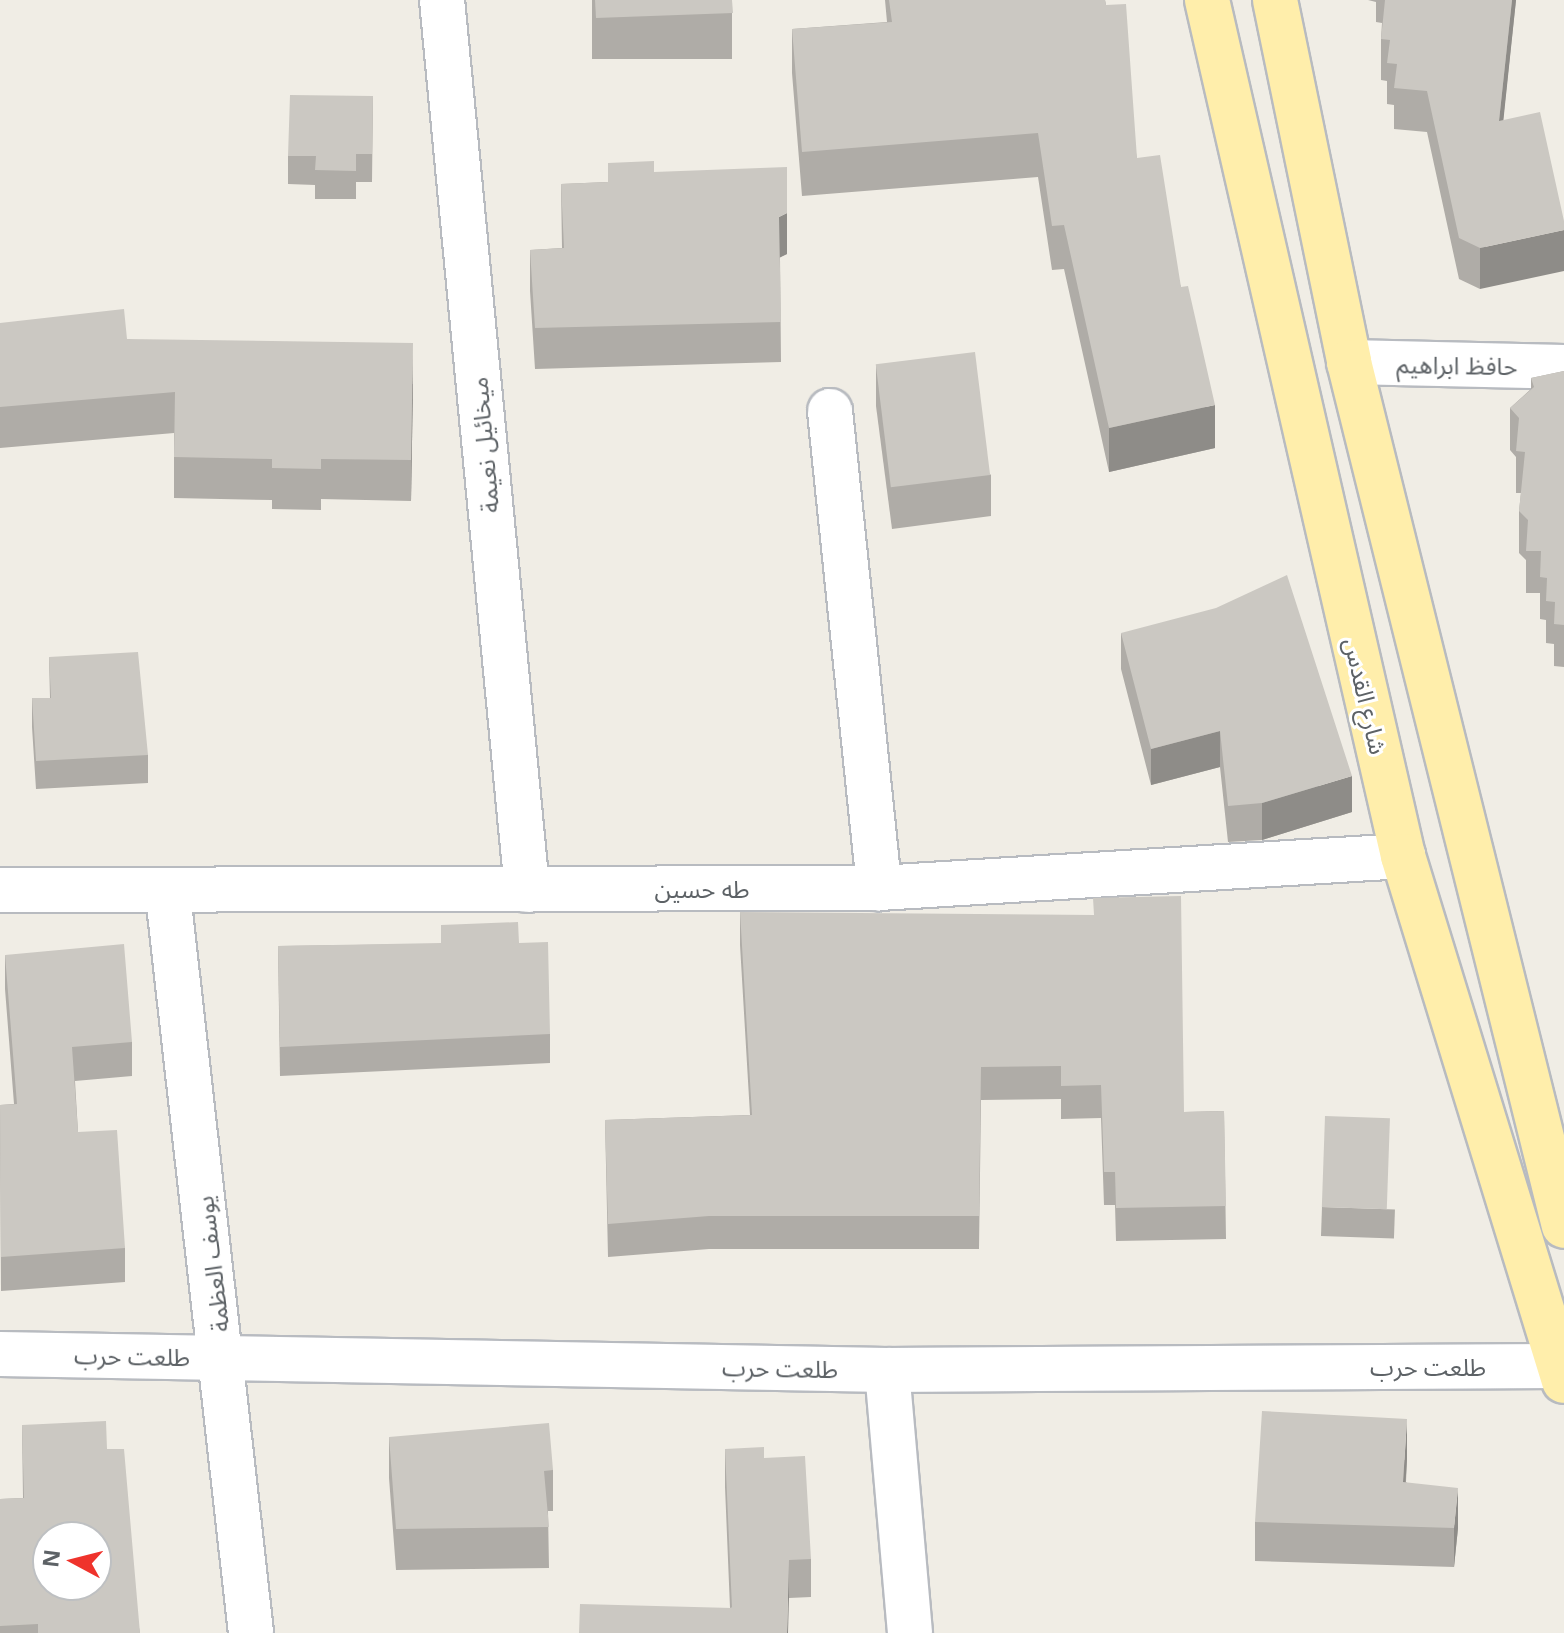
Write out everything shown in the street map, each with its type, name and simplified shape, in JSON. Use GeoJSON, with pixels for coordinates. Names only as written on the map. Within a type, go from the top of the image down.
{"type":"FeatureCollection","features":[{"type":"Feature","properties":{"kind":"main road","name":"شارع القدس"},"geometry":{"type":"LineString","coordinates":[[1207,0],[1403,856],[1562,1374]]}},
{"type":"Feature","properties":{"kind":"main road"},"geometry":{"type":"LineString","coordinates":[[1275,0],[1349,362],[1564,1226]]}},
{"type":"Feature","properties":{"kind":"street","name":"ميخائيل نعيمة"},"geometry":{"type":"LineString","coordinates":[[442,0],[527,890]]}},
{"type":"Feature","properties":{"kind":"street","name":"حافظ ابراهيم"},"geometry":{"type":"LineString","coordinates":[[1349,362],[1564,367]]}},
{"type":"Feature","properties":{"kind":"street"},"geometry":{"type":"LineString","coordinates":[[830,411],[879,888]]}},
{"type":"Feature","properties":{"kind":"street","name":"طه حسين"},"geometry":{"type":"LineString","coordinates":[[0,890],[168,895],[879,888],[1403,856]]}},
{"type":"Feature","properties":{"kind":"street","name":"يوسف العظمة"},"geometry":{"type":"LineString","coordinates":[[168,895],[223,1358],[251,1633]]}},
{"type":"Feature","properties":{"kind":"street","name":"طلعت حرب"},"geometry":{"type":"LineString","coordinates":[[0,1354],[887,1370],[1562,1374]]}},
{"type":"Feature","properties":{"kind":"street"},"geometry":{"type":"LineString","coordinates":[[887,1370],[910,1633]]}},
{"type":"Feature","properties":{"kind":"building"},"geometry":{"type":"Polygon","coordinates":[[[595,0],[732,0],[733,13],[596,18],[595,0]]]}},
{"type":"Feature","properties":{"kind":"building"},"geometry":{"type":"Polygon","coordinates":[[[889,0],[1105,0],[1106,5],[1126,4],[1137,158],[1160,155],[1181,287],[1188,286],[1215,405],[1109,428],[1064,225],[1052,226],[1038,133],[802,152],[792,29],[892,22],[889,0]]]}},
{"type":"Feature","properties":{"kind":"building"},"geometry":{"type":"Polygon","coordinates":[[[1385,0],[1512,0],[1499,121],[1540,112],[1564,230],[1480,248],[1459,238],[1427,91],[1394,88],[1397,64],[1387,63],[1390,40],[1381,39],[1385,0]]]}},
{"type":"Feature","properties":{"kind":"building"},"geometry":{"type":"Polygon","coordinates":[[[290,95],[373,96],[372,154],[356,154],[356,171],[315,170],[316,156],[288,156],[290,95]]]}},
{"type":"Feature","properties":{"kind":"building"},"geometry":{"type":"Polygon","coordinates":[[[654,161],[654,172],[787,167],[787,213],[779,217],[781,322],[535,328],[530,250],[564,248],[561,184],[608,182],[608,163],[654,161]]]}},
{"type":"Feature","properties":{"kind":"building"},"geometry":{"type":"Polygon","coordinates":[[[124,309],[127,339],[413,343],[411,460],[321,459],[321,469],[272,468],[272,459],[174,457],[175,392],[0,407],[0,323],[124,309]]]}},
{"type":"Feature","properties":{"kind":"building"},"geometry":{"type":"Polygon","coordinates":[[[975,352],[990,475],[891,487],[876,364],[975,352]]]}},
{"type":"Feature","properties":{"kind":"building"},"geometry":{"type":"Polygon","coordinates":[[[1564,371],[1564,625],[1554,624],[1555,602],[1546,601],[1547,578],[1540,577],[1541,551],[1526,551],[1528,520],[1519,511],[1525,452],[1516,451],[1519,418],[1510,408],[1534,387],[1531,378],[1564,371]]]}},
{"type":"Feature","properties":{"kind":"building"},"geometry":{"type":"Polygon","coordinates":[[[1287,575],[1352,776],[1262,803],[1228,806],[1220,731],[1151,749],[1121,633],[1216,608],[1287,575]]]}},
{"type":"Feature","properties":{"kind":"building"},"geometry":{"type":"Polygon","coordinates":[[[138,652],[148,755],[36,761],[32,698],[51,698],[49,657],[138,652]]]}},
{"type":"Feature","properties":{"kind":"building"},"geometry":{"type":"Polygon","coordinates":[[[1181,896],[1184,1112],[1224,1111],[1226,1206],[1116,1208],[1115,1172],[1104,1172],[1101,1085],[1061,1086],[1061,1066],[981,1067],[979,1216],[709,1216],[608,1224],[605,1120],[752,1115],[740,912],[1094,915],[1093,898],[1181,896]]]}},
{"type":"Feature","properties":{"kind":"building"},"geometry":{"type":"Polygon","coordinates":[[[518,922],[519,943],[548,942],[550,1034],[280,1047],[278,946],[441,943],[441,925],[518,922]]]}},
{"type":"Feature","properties":{"kind":"building"},"geometry":{"type":"Polygon","coordinates":[[[124,944],[132,1042],[72,1047],[78,1132],[117,1130],[125,1248],[1,1257],[0,1105],[17,1104],[5,955],[124,944]]]}},
{"type":"Feature","properties":{"kind":"building"},"geometry":{"type":"Polygon","coordinates":[[[1325,1116],[1390,1118],[1387,1209],[1322,1207],[1325,1116]]]}},
{"type":"Feature","properties":{"kind":"building"},"geometry":{"type":"Polygon","coordinates":[[[1262,1411],[1407,1419],[1403,1482],[1458,1488],[1454,1528],[1255,1522],[1262,1411]]]}},
{"type":"Feature","properties":{"kind":"building"},"geometry":{"type":"Polygon","coordinates":[[[106,1421],[107,1449],[124,1449],[140,1633],[38,1633],[38,1624],[0,1626],[0,1499],[24,1498],[22,1425],[106,1421]]]}},
{"type":"Feature","properties":{"kind":"building"},"geometry":{"type":"Polygon","coordinates":[[[549,1423],[553,1470],[544,1471],[549,1527],[396,1529],[389,1437],[549,1423]]]}},
{"type":"Feature","properties":{"kind":"building"},"geometry":{"type":"Polygon","coordinates":[[[764,1447],[764,1458],[805,1456],[811,1559],[789,1560],[787,1633],[579,1633],[580,1604],[732,1608],[725,1449],[764,1447]]]}}]}
